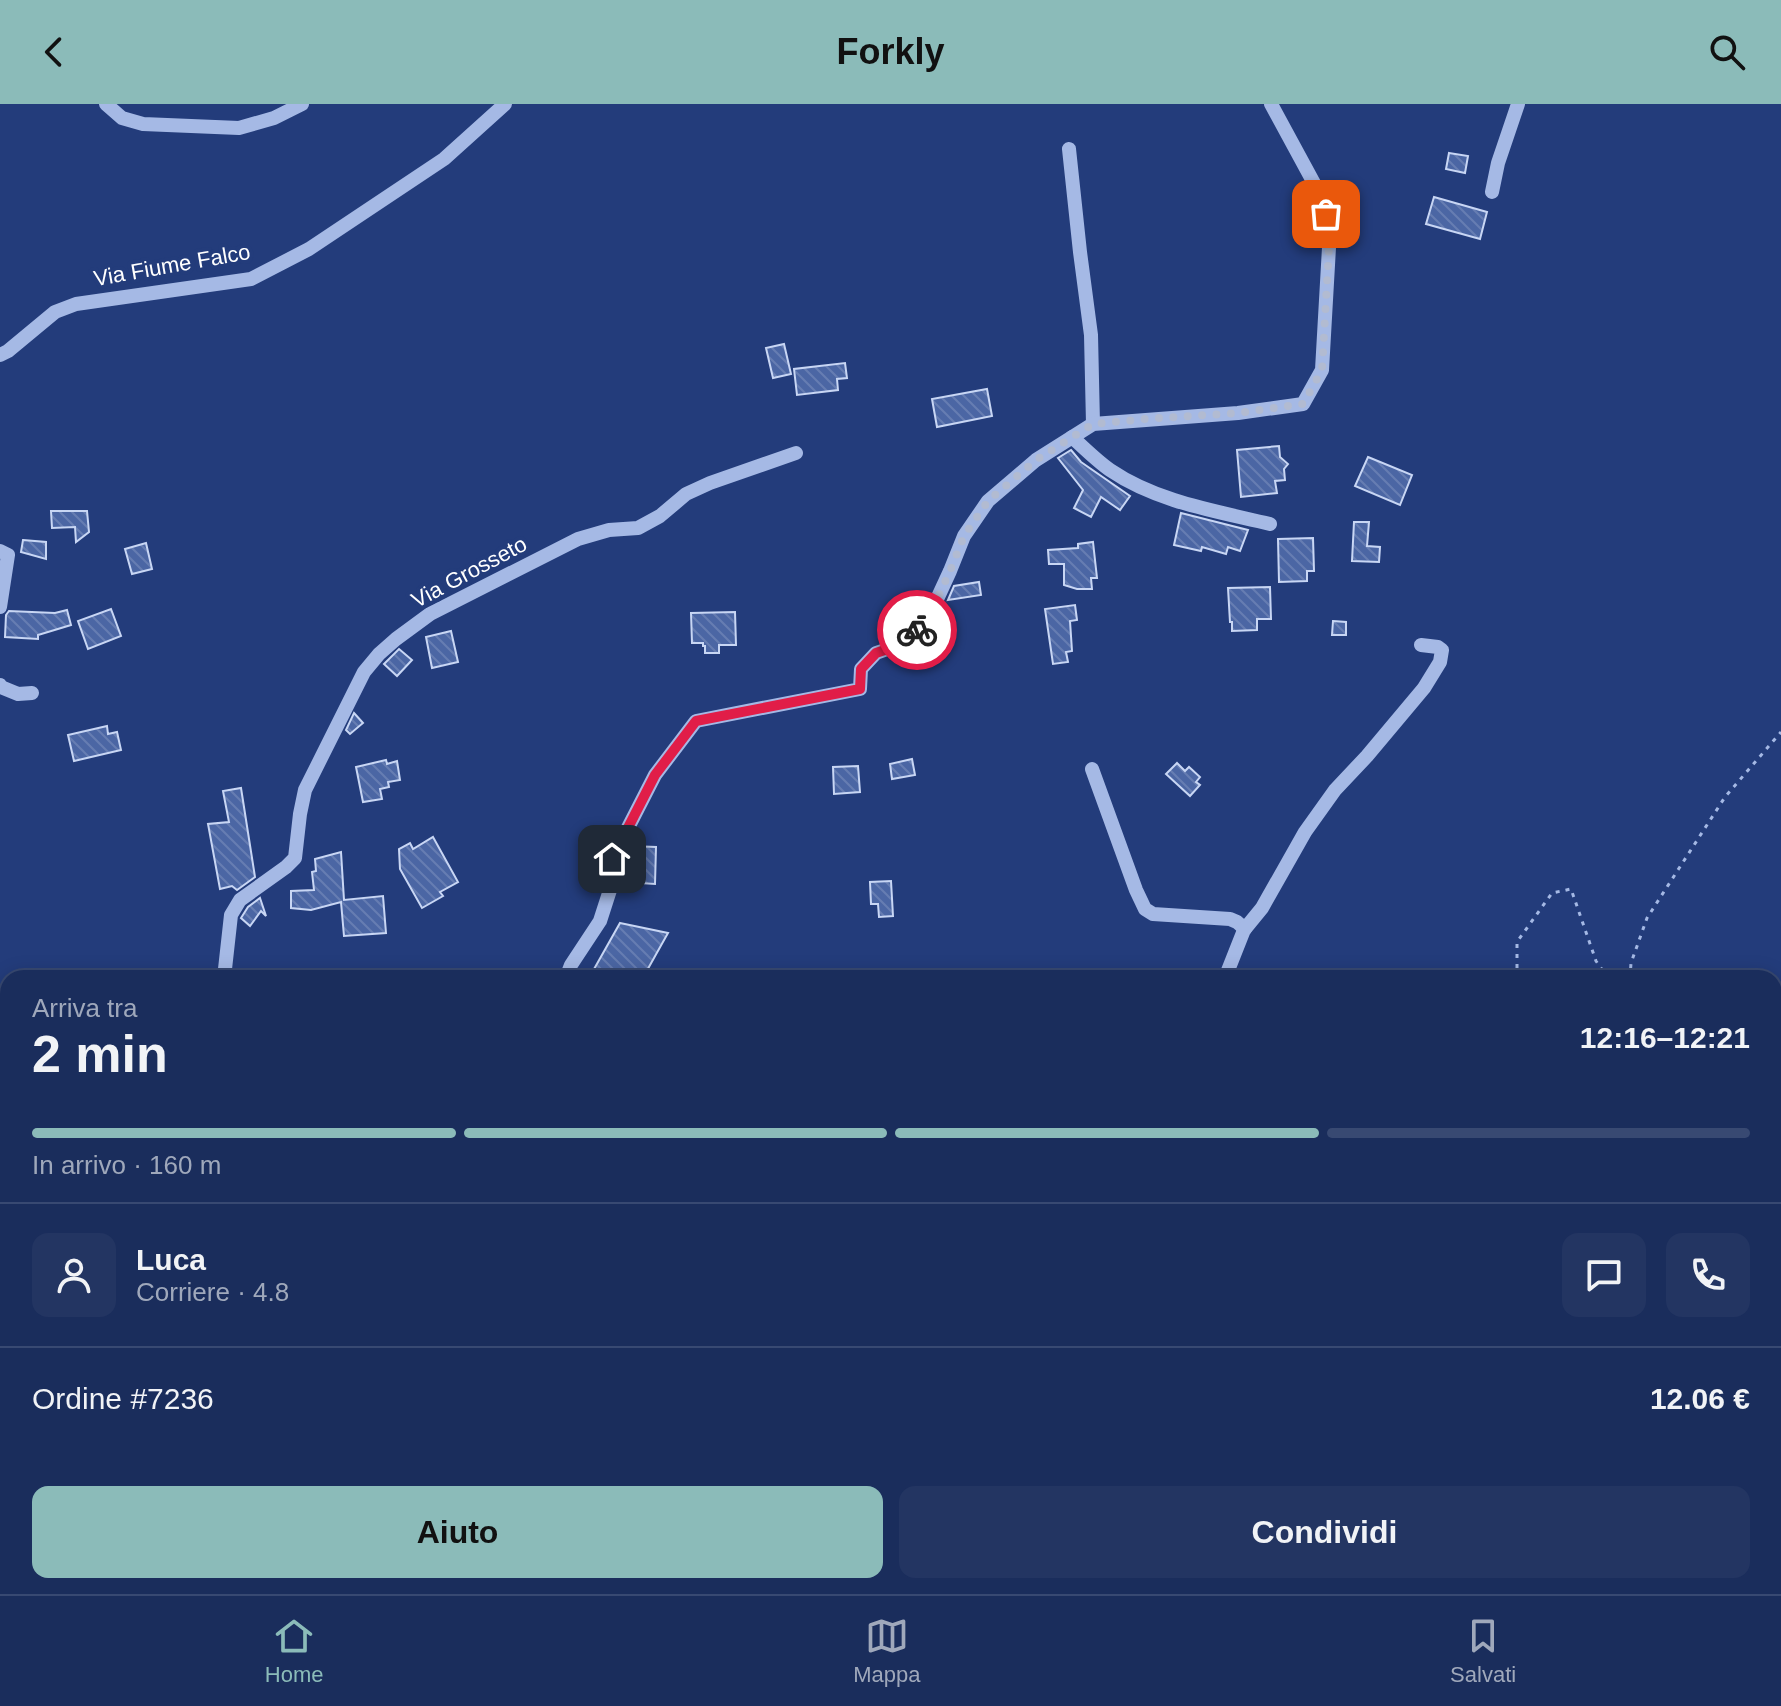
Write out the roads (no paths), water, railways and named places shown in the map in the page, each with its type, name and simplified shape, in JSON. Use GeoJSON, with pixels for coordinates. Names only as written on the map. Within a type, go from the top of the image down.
{"type":"FeatureCollection","features":[{"type":"Feature","properties":{"kind":"street"},"geometry":{"type":"LineString","coordinates":[[106,104],[122,118],[143,124],[239,128],[274,118],[302,104]]}},
{"type":"Feature","properties":{"kind":"street","name":"Via Fiume Falco"},"geometry":{"type":"LineString","coordinates":[[0,355],[55,312],[76,304],[251,279],[309,249],[444,159],[505,104]]}},
{"type":"Feature","properties":{"kind":"street"},"geometry":{"type":"LineString","coordinates":[[569,970],[600,921],[610,890],[612,859],[619,845],[655,775],[696,721],[860,689],[861,669],[876,653],[899,645],[926,623],[964,536],[988,501],[1036,460],[1093,424],[1238,413],[1303,404],[1322,370],[1330,230],[1322,198],[1271,104]]}},
{"type":"Feature","properties":{"kind":"street"},"geometry":{"type":"LineString","coordinates":[[1492,192],[1498,163],[1518,104]]}},
{"type":"Feature","properties":{"kind":"street"},"geometry":{"type":"LineString","coordinates":[[1069,149],[1091,335],[1093,424]]}},
{"type":"Feature","properties":{"kind":"street"},"geometry":{"type":"LineString","coordinates":[[1072,437],[1110,470],[1141,487],[1185,504],[1270,524]]}},
{"type":"Feature","properties":{"kind":"street","name":"Via Grosseto"},"geometry":{"type":"LineString","coordinates":[[225,970],[231,915],[240,900],[295,858],[305,790],[364,672],[379,654],[430,614],[578,539],[609,530],[638,528],[660,516],[686,494],[796,453]]}},
{"type":"Feature","properties":{"kind":"street"},"geometry":{"type":"LineString","coordinates":[[0,551],[8,555],[0,607]]}},
{"type":"Feature","properties":{"kind":"street"},"geometry":{"type":"LineString","coordinates":[[1228,970],[1245,929],[1262,908],[1305,832],[1335,790],[1424,688],[1436,669],[1442,650],[1421,645]]}},
{"type":"Feature","properties":{"kind":"street"},"geometry":{"type":"LineString","coordinates":[[0,685],[18,694],[32,693]]}},
{"type":"Feature","properties":{"kind":"street"},"geometry":{"type":"LineString","coordinates":[[1092,769],[1145,909],[1153,914],[1230,919],[1245,929]]}}]}
